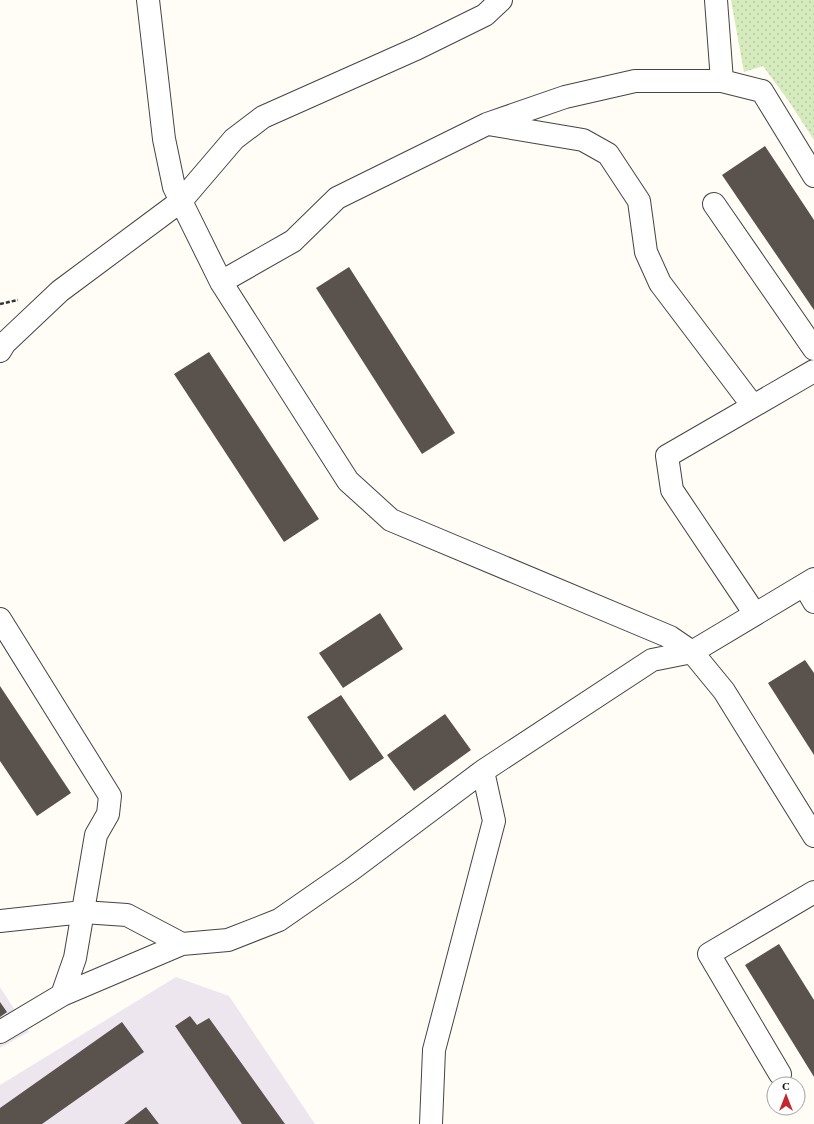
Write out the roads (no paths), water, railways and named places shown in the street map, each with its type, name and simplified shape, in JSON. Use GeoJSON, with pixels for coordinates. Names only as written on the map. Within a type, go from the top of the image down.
{"type":"FeatureCollection","features":[{"type":"Feature","properties":{"kind":"street"},"geometry":{"type":"LineString","coordinates":[[148,0],[164,139],[174,187],[221,282],[348,481],[391,520],[670,637],[692,652],[724,691],[814,836]]}},
{"type":"Feature","properties":{"kind":"street"},"geometry":{"type":"LineString","coordinates":[[0,351],[5,343],[60,291],[181,201],[234,139],[263,117],[418,48],[493,7],[512,0]]}},
{"type":"Feature","properties":{"kind":"street"},"geometry":{"type":"LineString","coordinates":[[716,0],[722,81]]}},
{"type":"Feature","properties":{"kind":"street"},"geometry":{"type":"LineString","coordinates":[[221,282],[293,241],[337,198],[487,124],[565,97],[635,81],[722,81],[762,91],[814,176]]}},
{"type":"Feature","properties":{"kind":"street"},"geometry":{"type":"LineString","coordinates":[[487,124],[583,140],[608,154],[638,200],[646,252],[660,283],[753,406]]}},
{"type":"Feature","properties":{"kind":"street"},"geometry":{"type":"LineString","coordinates":[[714,204],[814,349]]}},
{"type":"Feature","properties":{"kind":"street"},"geometry":{"type":"LineString","coordinates":[[755,614],[672,490],[668,456],[814,371]]}},
{"type":"Feature","properties":{"kind":"street"},"geometry":{"type":"LineString","coordinates":[[0,1032],[62,995],[182,944],[228,940],[279,920],[351,870],[483,771],[652,660],[692,652],[755,614],[811,589]]}},
{"type":"Feature","properties":{"kind":"street"},"geometry":{"type":"LineString","coordinates":[[0,619],[110,796],[108,814],[96,835],[75,958],[62,995]]}},
{"type":"Feature","properties":{"kind":"street"},"geometry":{"type":"LineString","coordinates":[[431,1124],[434,1050],[494,822],[483,771]]}},
{"type":"Feature","properties":{"kind":"street"},"geometry":{"type":"LineString","coordinates":[[780,1074],[709,954],[814,892]]}},
{"type":"Feature","properties":{"kind":"street"},"geometry":{"type":"LineString","coordinates":[[0,921],[83,912],[127,915],[182,944]]}}]}
